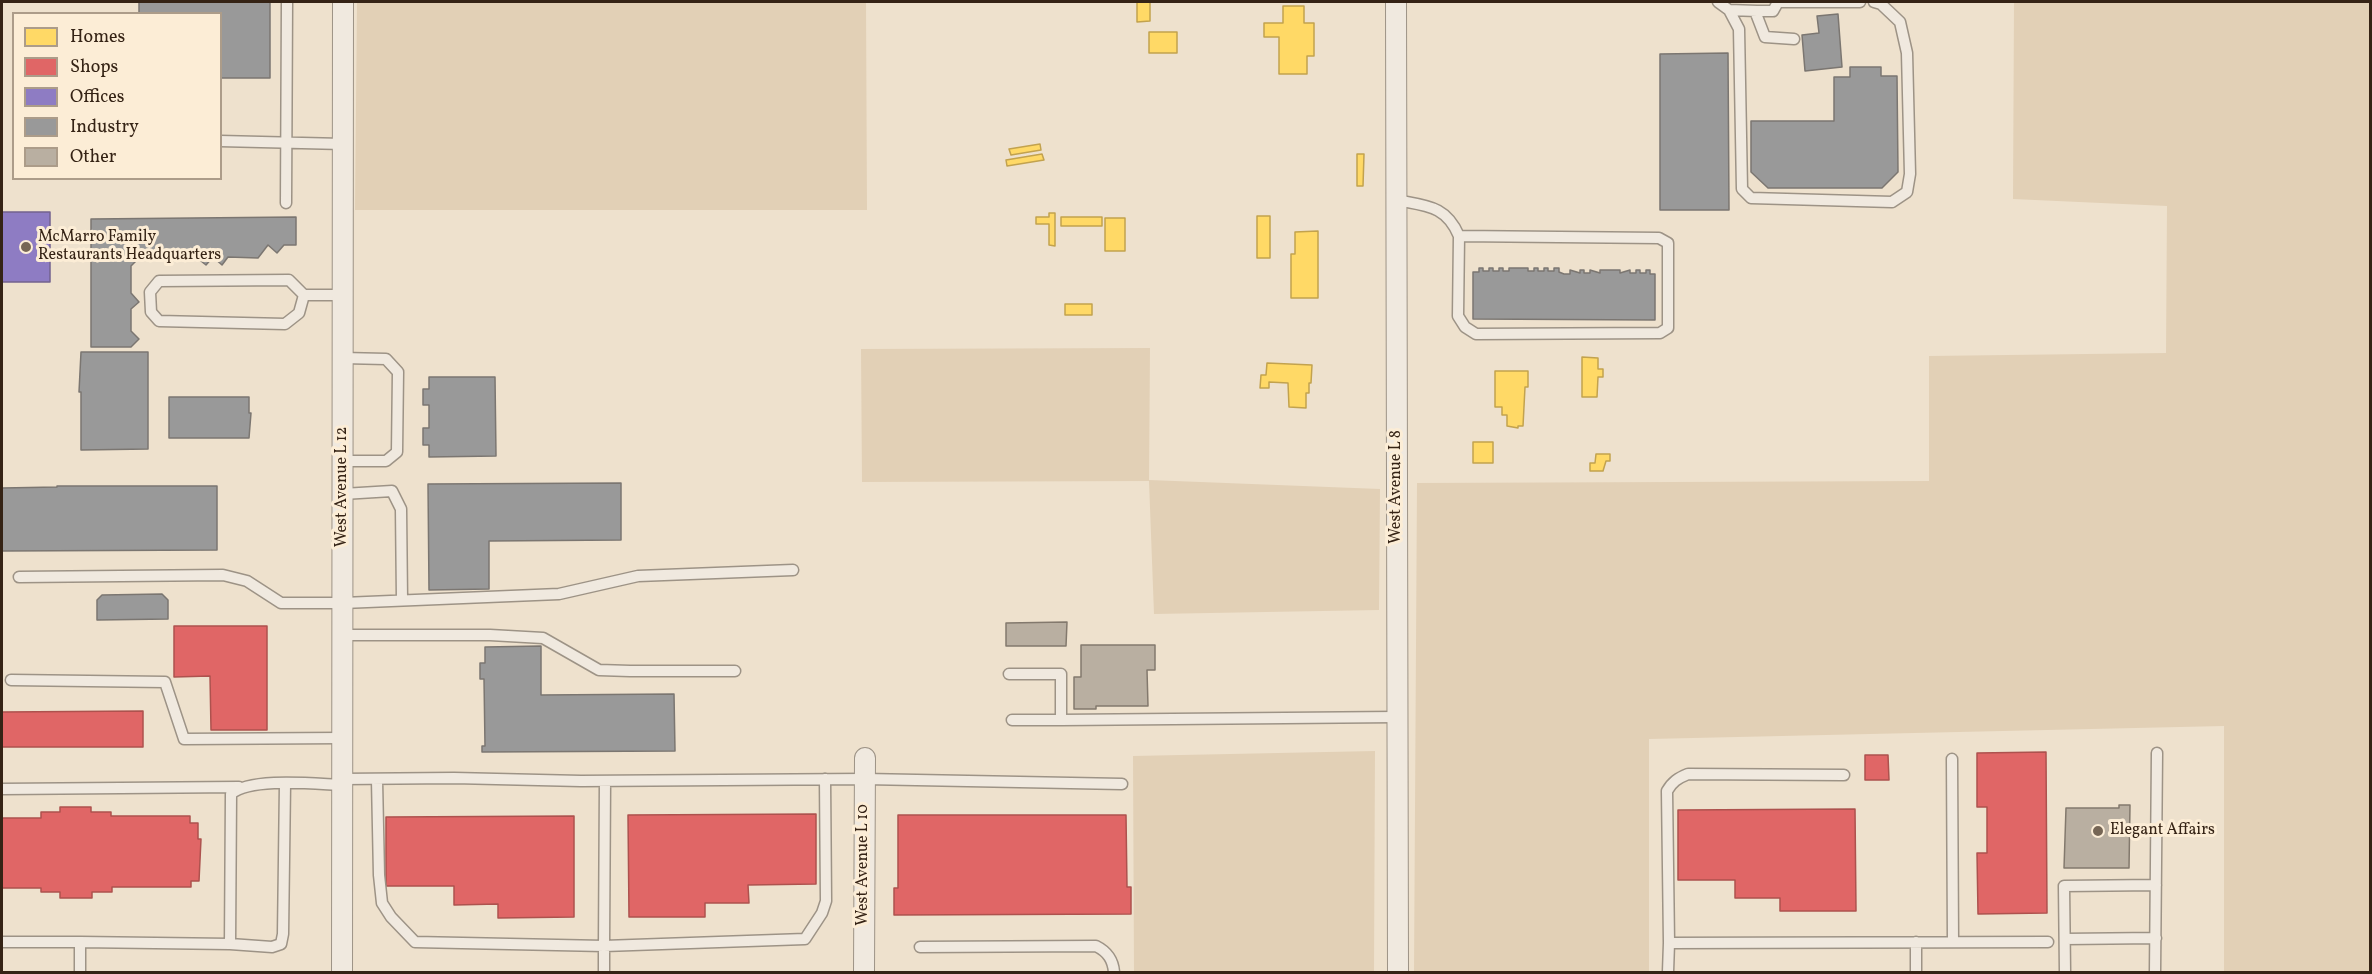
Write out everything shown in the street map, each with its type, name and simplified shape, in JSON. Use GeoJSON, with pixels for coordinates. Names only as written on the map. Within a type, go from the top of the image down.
{"type":"FeatureCollection","features":[{"type":"Feature","properties":{"kind":"street","name":"West Avenue L 12"},"geometry":{"type":"LineString","coordinates":[[342,972],[343,2]]}},
{"type":"Feature","properties":{"kind":"street","name":"West Avenue L 8"},"geometry":{"type":"LineString","coordinates":[[1396,2],[1398,972]]}},
{"type":"Feature","properties":{"kind":"street","name":"West Avenue L 10"},"geometry":{"type":"LineString","coordinates":[[864,758],[864,972]]}},
{"type":"Feature","properties":{"kind":"lane"},"geometry":{"type":"LineString","coordinates":[[286,202],[287,2]]}},
{"type":"Feature","properties":{"kind":"lane"},"geometry":{"type":"LineString","coordinates":[[1718,2],[1730,10],[1739,29],[1742,189],[1751,198],[1892,202],[1907,192],[1910,174],[1907,53],[1900,22],[1881,4],[1874,2]]}},
{"type":"Feature","properties":{"kind":"lane"},"geometry":{"type":"LineString","coordinates":[[1730,10],[1773,11],[1778,2],[1860,2]]}},
{"type":"Feature","properties":{"kind":"lane"},"geometry":{"type":"LineString","coordinates":[[1757,11],[1755,11],[1765,37],[1794,39]]}},
{"type":"Feature","properties":{"kind":"lane"},"geometry":{"type":"LineString","coordinates":[[222,141],[343,144]]}},
{"type":"Feature","properties":{"kind":"lane"},"geometry":{"type":"LineString","coordinates":[[1396,200],[1435,207],[1453,221],[1459,236],[1458,316],[1465,327],[1476,334],[1660,333],[1668,328],[1668,243],[1659,238],[1459,236]]}},
{"type":"Feature","properties":{"kind":"lane"},"geometry":{"type":"LineString","coordinates":[[304,295],[298,313],[285,324],[159,321],[151,312],[150,292],[159,281],[289,280],[304,295],[343,295]]}},
{"type":"Feature","properties":{"kind":"lane"},"geometry":{"type":"LineString","coordinates":[[343,358],[386,359],[398,372],[398,452],[386,461],[343,461]]}},
{"type":"Feature","properties":{"kind":"lane"},"geometry":{"type":"LineString","coordinates":[[343,494],[392,491],[401,509],[402,600]]}},
{"type":"Feature","properties":{"kind":"lane"},"geometry":{"type":"LineString","coordinates":[[19,578],[223,575],[247,581],[281,603],[343,603],[559,594],[638,576],[793,570]]}},
{"type":"Feature","properties":{"kind":"lane"},"geometry":{"type":"LineString","coordinates":[[343,635],[490,635],[543,638],[599,670],[735,670]]}},
{"type":"Feature","properties":{"kind":"lane"},"geometry":{"type":"LineString","coordinates":[[1009,674],[1061,674],[1061,720]]}},
{"type":"Feature","properties":{"kind":"lane"},"geometry":{"type":"LineString","coordinates":[[10,680],[165,682],[184,739],[342,738]]}},
{"type":"Feature","properties":{"kind":"lane"},"geometry":{"type":"LineString","coordinates":[[1012,720],[1397,717]]}},
{"type":"Feature","properties":{"kind":"lane"},"geometry":{"type":"LineString","coordinates":[[2155,972],[2157,753]]}},
{"type":"Feature","properties":{"kind":"lane"},"geometry":{"type":"LineString","coordinates":[[1952,759],[1953,942]]}},
{"type":"Feature","properties":{"kind":"lane"},"geometry":{"type":"LineString","coordinates":[[1668,972],[1667,791],[1671,784],[1688,774],[1844,775]]}},
{"type":"Feature","properties":{"kind":"lane"},"geometry":{"type":"LineString","coordinates":[[377,780],[379,875],[382,903],[391,917],[415,942],[604,946],[805,939],[822,913],[826,902],[825,779]]}},
{"type":"Feature","properties":{"kind":"lane"},"geometry":{"type":"LineString","coordinates":[[2,789],[239,787],[254,784],[377,780],[864,779],[1122,784]]}},
{"type":"Feature","properties":{"kind":"lane"},"geometry":{"type":"LineString","coordinates":[[604,972],[605,781]]}},
{"type":"Feature","properties":{"kind":"lane"},"geometry":{"type":"LineString","coordinates":[[2,942],[230,944],[272,947],[281,944],[285,784]]}},
{"type":"Feature","properties":{"kind":"lane"},"geometry":{"type":"LineString","coordinates":[[230,944],[231,794],[239,787]]}},
{"type":"Feature","properties":{"kind":"lane"},"geometry":{"type":"LineString","coordinates":[[2065,972],[2064,886],[2156,885]]}},
{"type":"Feature","properties":{"kind":"lane"},"geometry":{"type":"LineString","coordinates":[[2065,939],[2156,938]]}},
{"type":"Feature","properties":{"kind":"lane"},"geometry":{"type":"LineString","coordinates":[[80,942],[80,972]]}},
{"type":"Feature","properties":{"kind":"lane"},"geometry":{"type":"LineString","coordinates":[[1916,942],[1916,972]]}},
{"type":"Feature","properties":{"kind":"lane"},"geometry":{"type":"LineString","coordinates":[[1669,943],[2048,942]]}},
{"type":"Feature","properties":{"kind":"lane"},"geometry":{"type":"LineString","coordinates":[[920,947],[1096,946],[1105,950],[1114,963],[1114,972]]}},
{"type":"Feature","properties":{"kind":"shaded area"},"geometry":{"type":"Polygon","coordinates":[[[357,2],[866,2],[867,210],[355,210],[357,2]]]}},
{"type":"Feature","properties":{"kind":"shaded area"},"geometry":{"type":"Polygon","coordinates":[[[2014,2],[2370,2],[2370,972],[2224,972],[2224,726],[1649,739],[1649,972],[1414,972],[1417,483],[1929,481],[1929,356],[2166,353],[2167,206],[2013,199],[2014,2]]]}},
{"type":"Feature","properties":{"kind":"shaded area"},"geometry":{"type":"Polygon","coordinates":[[[1150,348],[1149,480],[1380,489],[1379,610],[1154,614],[1149,481],[862,482],[861,349],[1150,348]]]}},
{"type":"Feature","properties":{"kind":"shaded area"},"geometry":{"type":"Polygon","coordinates":[[[1375,751],[1374,972],[1134,972],[1133,756],[1375,751]]]}},
{"type":"Feature","properties":{"kind":"building: Homes"},"geometry":{"type":"Polygon","coordinates":[[[1137,2],[1150,2],[1150,21],[1137,22],[1137,2]]]}},
{"type":"Feature","properties":{"kind":"building: Homes"},"geometry":{"type":"Polygon","coordinates":[[[1283,6],[1304,6],[1304,23],[1314,23],[1314,56],[1307,56],[1307,74],[1279,74],[1279,37],[1264,37],[1264,23],[1283,23],[1283,6]]]}},
{"type":"Feature","properties":{"kind":"building: Homes"},"geometry":{"type":"Polygon","coordinates":[[[1149,32],[1177,32],[1177,53],[1149,53],[1149,32]]]}},
{"type":"Feature","properties":{"kind":"building: Homes"},"geometry":{"type":"Polygon","coordinates":[[[1040,144],[1041,150],[1011,155],[1009,149],[1040,144]]]}},
{"type":"Feature","properties":{"kind":"building: Homes"},"geometry":{"type":"Polygon","coordinates":[[[1042,154],[1044,160],[1007,166],[1006,160],[1042,154]]]}},
{"type":"Feature","properties":{"kind":"building: Homes"},"geometry":{"type":"Polygon","coordinates":[[[1357,154],[1364,154],[1363,186],[1357,186],[1357,154]]]}},
{"type":"Feature","properties":{"kind":"building: Homes"},"geometry":{"type":"Polygon","coordinates":[[[1049,213],[1055,213],[1055,246],[1049,245],[1049,224],[1036,224],[1036,217],[1049,217],[1049,213]]]}},
{"type":"Feature","properties":{"kind":"building: Homes"},"geometry":{"type":"Polygon","coordinates":[[[1257,216],[1270,216],[1270,258],[1257,258],[1257,216]]]}},
{"type":"Feature","properties":{"kind":"building: Homes"},"geometry":{"type":"Polygon","coordinates":[[[1061,217],[1102,217],[1102,226],[1061,226],[1061,217]]]}},
{"type":"Feature","properties":{"kind":"building: Homes"},"geometry":{"type":"Polygon","coordinates":[[[1105,218],[1125,218],[1125,251],[1105,251],[1105,218]]]}},
{"type":"Feature","properties":{"kind":"building: Homes"},"geometry":{"type":"Polygon","coordinates":[[[1318,231],[1318,298],[1291,298],[1291,254],[1295,254],[1295,232],[1318,231]]]}},
{"type":"Feature","properties":{"kind":"building: Homes"},"geometry":{"type":"Polygon","coordinates":[[[1065,304],[1092,304],[1092,315],[1065,315],[1065,304]]]}},
{"type":"Feature","properties":{"kind":"building: Homes"},"geometry":{"type":"Polygon","coordinates":[[[1582,357],[1598,358],[1598,369],[1603,369],[1603,377],[1598,377],[1597,397],[1582,397],[1582,357]]]}},
{"type":"Feature","properties":{"kind":"building: Homes"},"geometry":{"type":"Polygon","coordinates":[[[1267,363],[1312,365],[1309,393],[1306,393],[1306,408],[1289,407],[1288,383],[1269,382],[1269,388],[1260,388],[1261,375],[1266,375],[1267,363]]]}},
{"type":"Feature","properties":{"kind":"building: Homes"},"geometry":{"type":"Polygon","coordinates":[[[1495,371],[1528,371],[1523,426],[1518,426],[1518,428],[1507,426],[1507,415],[1502,415],[1502,407],[1495,407],[1495,371]]]}},
{"type":"Feature","properties":{"kind":"building: Homes"},"geometry":{"type":"Polygon","coordinates":[[[1473,442],[1493,442],[1493,463],[1473,463],[1473,442]]]}},
{"type":"Feature","properties":{"kind":"building: Homes"},"geometry":{"type":"Polygon","coordinates":[[[1596,454],[1610,454],[1610,461],[1606,461],[1603,471],[1590,471],[1590,463],[1595,463],[1596,454]]]}},
{"type":"Feature","properties":{"kind":"building: Shops"},"geometry":{"type":"Polygon","coordinates":[[[174,626],[267,626],[267,730],[211,730],[210,676],[174,677],[174,626]]]}},
{"type":"Feature","properties":{"kind":"building: Shops"},"geometry":{"type":"Polygon","coordinates":[[[143,711],[143,747],[2,747],[2,712],[143,711]]]}},
{"type":"Feature","properties":{"kind":"building: Shops"},"geometry":{"type":"Polygon","coordinates":[[[2046,752],[2047,913],[1978,914],[1977,853],[1987,853],[1987,807],[1977,807],[1977,753],[2046,752]]]}},
{"type":"Feature","properties":{"kind":"building: Shops"},"geometry":{"type":"Polygon","coordinates":[[[1865,755],[1888,755],[1889,780],[1865,780],[1865,755]]]}},
{"type":"Feature","properties":{"kind":"building: Shops"},"geometry":{"type":"Polygon","coordinates":[[[60,807],[91,807],[91,812],[111,812],[111,816],[190,816],[190,823],[198,823],[198,839],[201,839],[199,881],[191,881],[191,887],[112,887],[112,892],[92,892],[92,898],[60,898],[60,892],[41,892],[41,888],[2,888],[2,818],[41,818],[41,812],[60,812],[60,807]]]}},
{"type":"Feature","properties":{"kind":"building: Shops"},"geometry":{"type":"Polygon","coordinates":[[[1855,809],[1856,911],[1780,911],[1780,898],[1735,898],[1735,880],[1678,880],[1678,810],[1855,809]]]}},
{"type":"Feature","properties":{"kind":"building: Shops"},"geometry":{"type":"Polygon","coordinates":[[[816,814],[816,884],[748,885],[749,903],[705,903],[705,917],[629,917],[628,815],[816,814]]]}},
{"type":"Feature","properties":{"kind":"building: Shops"},"geometry":{"type":"Polygon","coordinates":[[[898,815],[1126,815],[1127,887],[1131,887],[1131,914],[894,915],[894,888],[898,888],[898,815]]]}},
{"type":"Feature","properties":{"kind":"building: Shops"},"geometry":{"type":"Polygon","coordinates":[[[574,816],[574,917],[498,918],[498,904],[454,905],[454,886],[386,886],[386,817],[574,816]]]}},
{"type":"Feature","properties":{"kind":"building: Offices","name":"McMarro Family Restaurants Headquarters"},"geometry":{"type":"Polygon","coordinates":[[[2,212],[50,212],[50,282],[2,282],[2,212]]]}},
{"type":"Feature","properties":{"kind":"building: Industry"},"geometry":{"type":"Polygon","coordinates":[[[139,2],[270,2],[270,78],[222,78],[222,12],[139,12],[139,2]]]}},
{"type":"Feature","properties":{"kind":"building: Industry"},"geometry":{"type":"Polygon","coordinates":[[[1838,14],[1842,67],[1805,71],[1802,35],[1819,33],[1817,16],[1838,14]]]}},
{"type":"Feature","properties":{"kind":"building: Industry"},"geometry":{"type":"Polygon","coordinates":[[[1728,53],[1729,210],[1660,210],[1660,54],[1728,53]]]}},
{"type":"Feature","properties":{"kind":"building: Industry"},"geometry":{"type":"Polygon","coordinates":[[[1850,67],[1881,67],[1881,76],[1897,76],[1898,172],[1882,188],[1768,188],[1751,172],[1751,121],[1834,121],[1834,77],[1850,77],[1850,67]]]}},
{"type":"Feature","properties":{"kind":"building: Industry"},"geometry":{"type":"Polygon","coordinates":[[[296,217],[296,245],[284,245],[277,253],[268,245],[258,258],[228,257],[222,265],[213,257],[206,265],[197,258],[177,258],[169,265],[162,258],[139,258],[131,266],[131,293],[139,302],[131,309],[131,331],[139,339],[131,347],[91,347],[91,219],[296,217]]]}},
{"type":"Feature","properties":{"kind":"building: Industry"},"geometry":{"type":"Polygon","coordinates":[[[1479,268],[1483,268],[1483,271],[1489,271],[1489,268],[1493,268],[1493,271],[1503,268],[1503,271],[1509,271],[1509,268],[1528,268],[1528,271],[1534,271],[1534,268],[1538,268],[1538,271],[1544,271],[1544,268],[1548,268],[1548,271],[1554,271],[1554,268],[1559,268],[1559,272],[1564,274],[1570,274],[1570,270],[1580,273],[1580,270],[1584,270],[1584,273],[1590,273],[1590,270],[1600,273],[1600,270],[1620,270],[1620,273],[1630,270],[1630,273],[1636,273],[1636,270],[1640,270],[1640,273],[1646,273],[1646,270],[1650,270],[1650,274],[1655,274],[1655,320],[1473,319],[1473,272],[1479,272],[1479,268]]]}},
{"type":"Feature","properties":{"kind":"building: Industry"},"geometry":{"type":"Polygon","coordinates":[[[81,352],[148,352],[148,449],[81,450],[81,392],[79,392],[81,352]]]}},
{"type":"Feature","properties":{"kind":"building: Industry"},"geometry":{"type":"Polygon","coordinates":[[[429,377],[495,377],[496,456],[429,457],[429,445],[423,445],[423,428],[429,428],[429,405],[423,405],[423,389],[429,389],[429,377]]]}},
{"type":"Feature","properties":{"kind":"building: Industry"},"geometry":{"type":"Polygon","coordinates":[[[169,397],[249,397],[249,413],[251,413],[249,438],[169,438],[169,397]]]}},
{"type":"Feature","properties":{"kind":"building: Industry"},"geometry":{"type":"Polygon","coordinates":[[[621,483],[621,540],[489,541],[489,589],[429,590],[428,484],[621,483]]]}},
{"type":"Feature","properties":{"kind":"building: Industry"},"geometry":{"type":"Polygon","coordinates":[[[217,486],[217,550],[2,551],[2,488],[217,486]]]}},
{"type":"Feature","properties":{"kind":"building: Industry"},"geometry":{"type":"Polygon","coordinates":[[[162,594],[168,600],[168,619],[97,620],[97,600],[102,595],[162,594]]]}},
{"type":"Feature","properties":{"kind":"building: Industry"},"geometry":{"type":"Polygon","coordinates":[[[541,646],[541,695],[674,694],[675,751],[482,752],[482,746],[485,746],[484,679],[480,679],[480,663],[485,663],[485,647],[541,646]]]}},
{"type":"Feature","properties":{"kind":"building: Other"},"geometry":{"type":"Polygon","coordinates":[[[1067,622],[1066,646],[1006,646],[1006,623],[1067,622]]]}},
{"type":"Feature","properties":{"kind":"building: Other"},"geometry":{"type":"Polygon","coordinates":[[[1081,645],[1155,645],[1155,670],[1147,670],[1148,706],[1096,706],[1096,709],[1074,709],[1074,677],[1081,677],[1081,645]]]}},
{"type":"Feature","properties":{"kind":"building: Other","name":"Elegant Affairs"},"geometry":{"type":"Polygon","coordinates":[[[2119,805],[2130,805],[2129,868],[2064,868],[2066,808],[2119,808],[2119,805]]]}},
{"type":"Feature","properties":{"kind":"place","name":"McMarro Family Restaurants Headquarters"},"geometry":{"type":"Point","coordinates":[26,247]}},
{"type":"Feature","properties":{"kind":"place","name":"Elegant Affairs"},"geometry":{"type":"Point","coordinates":[2098,831]}}]}
